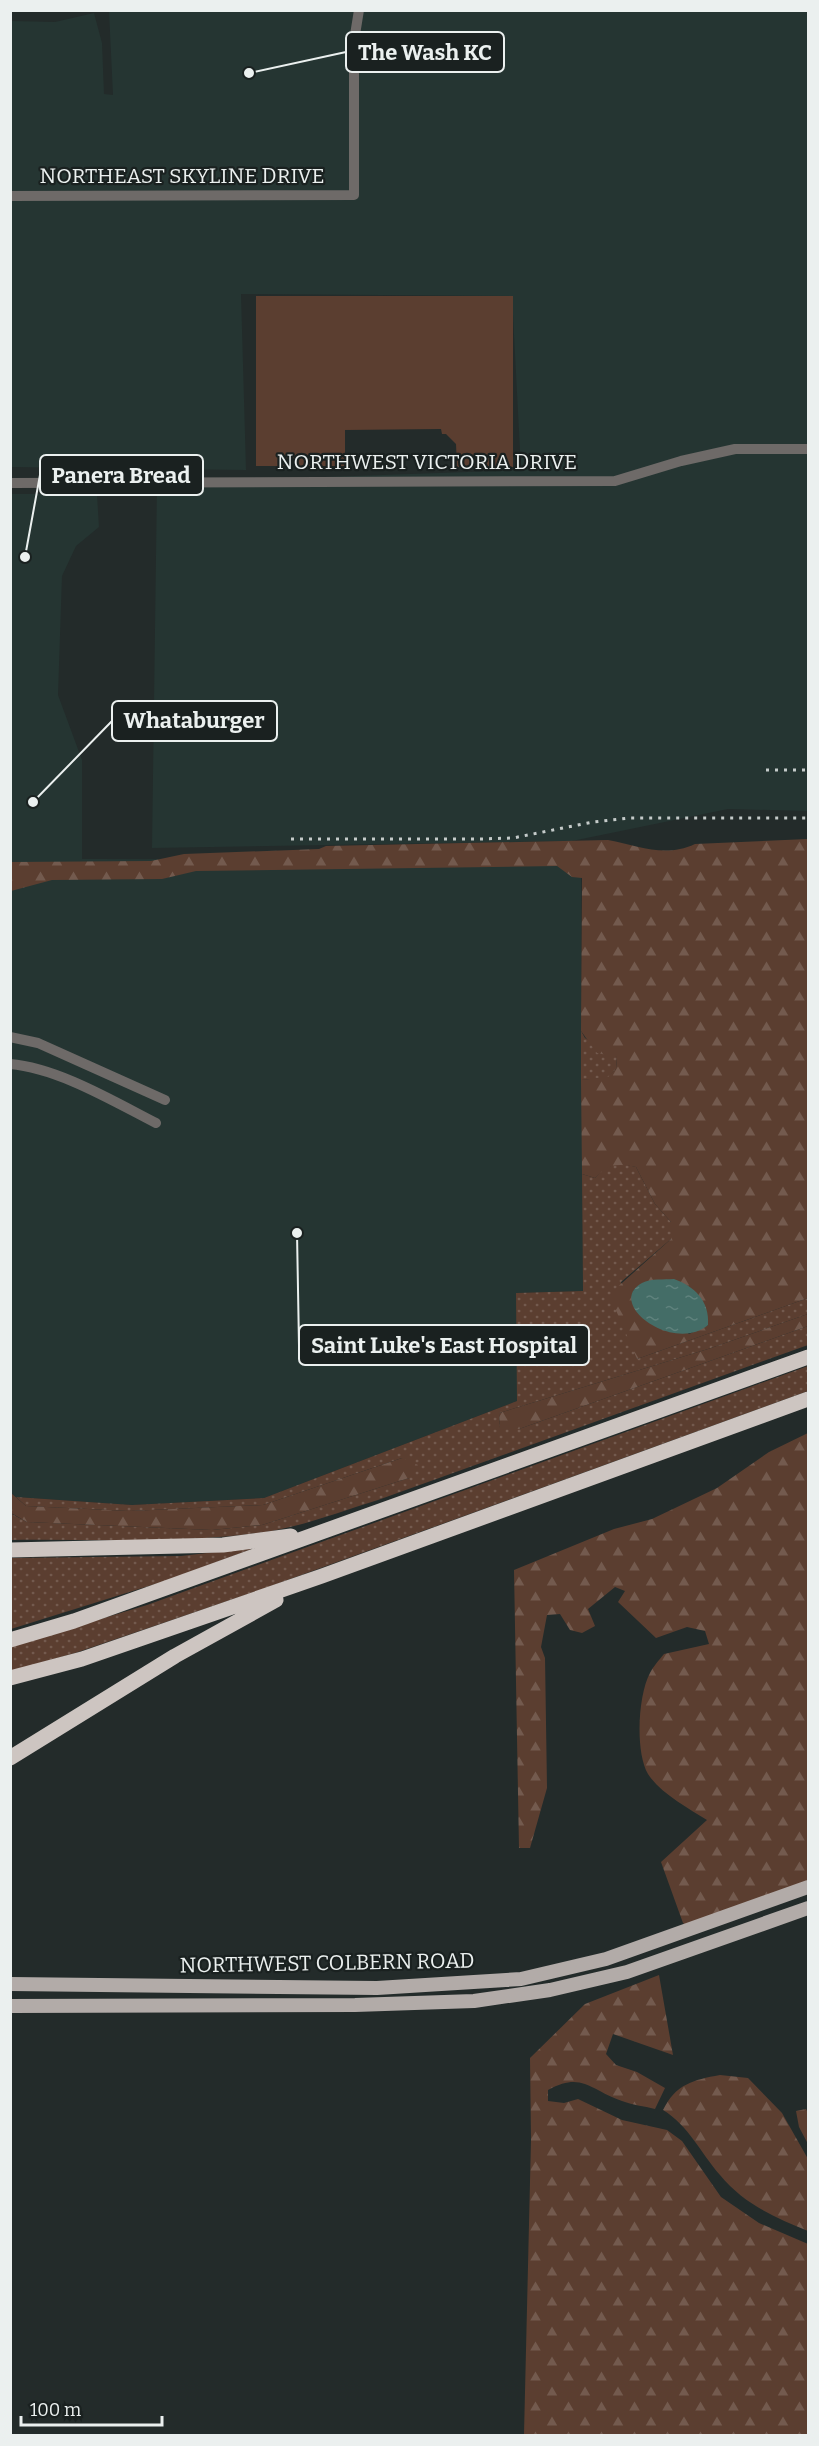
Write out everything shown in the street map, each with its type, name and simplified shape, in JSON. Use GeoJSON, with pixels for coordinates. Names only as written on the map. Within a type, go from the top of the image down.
{"type":"FeatureCollection","features":[{"type":"Feature","properties":{"kind":"highway"},"geometry":{"type":"LineString","coordinates":[[10,1640],[74,1621],[356,1521],[808,1357]]}},
{"type":"Feature","properties":{"kind":"highway"},"geometry":{"type":"LineString","coordinates":[[10,1678],[82,1659],[322,1576],[808,1400]]}},
{"type":"Feature","properties":{"kind":"highway"},"geometry":{"type":"LineString","coordinates":[[10,1550],[223,1545],[278,1539],[356,1521]]}},
{"type":"Feature","properties":{"kind":"highway"},"geometry":{"type":"LineString","coordinates":[[10,1758],[175,1656],[322,1576]]}},
{"type":"Feature","properties":{"kind":"main road","name":"NORTHWEST COLBERN ROAD"},"geometry":{"type":"LineString","coordinates":[[10,1984],[377,1988],[520,1979],[606,1959],[808,1887]]}},
{"type":"Feature","properties":{"kind":"main road","name":"NORTHWEST COLBERN ROAD"},"geometry":{"type":"LineString","coordinates":[[10,2006],[355,2005],[442,2003],[492,1999],[550,1990],[627,1972],[808,1908]]}},
{"type":"Feature","properties":{"kind":"main road"},"geometry":{"type":"LineString","coordinates":[[490,1982],[492,1999]]}},
{"type":"Feature","properties":{"kind":"street","name":"NORTHEAST SKYLINE DRIVE"},"geometry":{"type":"LineString","coordinates":[[10,196],[354,195],[354,41],[359,10]]}},
{"type":"Feature","properties":{"kind":"street","name":"NORTHWEST VICTORIA DRIVE"},"geometry":{"type":"LineString","coordinates":[[10,483],[615,481],[681,461],[735,449],[808,449]]}},
{"type":"Feature","properties":{"kind":"street"},"geometry":{"type":"LineString","coordinates":[[10,1037],[38,1043],[165,1100]]}},
{"type":"Feature","properties":{"kind":"street"},"geometry":{"type":"LineString","coordinates":[[10,1064],[44,1072],[95,1092],[156,1123]]}},
{"type":"Feature","properties":{"kind":"shaded area"},"geometry":{"type":"Polygon","coordinates":[[[109,11],[808,11],[808,811],[728,809],[572,841],[152,848],[157,483],[521,470],[512,296],[241,294],[246,470],[11,467],[11,21],[55,22],[94,13],[102,43],[104,94],[113,95],[109,11]]]}},
{"type":"Feature","properties":{"kind":"shaded area"},"geometry":{"type":"Polygon","coordinates":[[[10,494],[97,494],[99,527],[76,546],[62,576],[58,695],[82,760],[82,859],[581,860],[583,1291],[517,1293],[517,1401],[264,1498],[132,1505],[16,1497],[11,1493],[10,494]]]}},
{"type":"Feature","properties":{"kind":"green space"},"geometry":{"type":"Polygon","coordinates":[[[256,296],[513,296],[513,467],[457,467],[456,444],[446,434],[442,434],[441,429],[345,430],[345,466],[256,466],[256,296]]]}},
{"type":"Feature","properties":{"kind":"green space"},"geometry":{"type":"Polygon","coordinates":[[[808,839],[808,1298],[637,1359],[612,1301],[613,1291],[671,1239],[671,1222],[655,1204],[636,1167],[624,1165],[609,1167],[595,1178],[582,1174],[581,1080],[608,1077],[616,1069],[617,1057],[597,1053],[581,1031],[582,878],[572,877],[557,866],[196,871],[162,879],[52,880],[11,891],[11,862],[151,861],[184,854],[319,849],[326,846],[608,840],[652,850],[673,850],[695,844],[808,839]],[[648,1281],[633,1291],[689,1334],[708,1325],[648,1281]]]}},
{"type":"Feature","properties":{"kind":"green space"},"geometry":{"type":"Polygon","coordinates":[[[581,1031],[585,1038],[617,1057],[616,1069],[608,1078],[581,1080],[581,1031]]]}},
{"type":"Feature","properties":{"kind":"green space"},"geometry":{"type":"Polygon","coordinates":[[[619,1163],[636,1167],[655,1204],[671,1222],[671,1239],[621,1282],[637,1359],[808,1298],[808,1314],[708,1349],[499,1413],[500,1428],[519,1429],[808,1326],[808,1345],[378,1500],[289,1527],[258,1533],[197,1539],[11,1540],[10,1513],[27,1522],[212,1530],[262,1525],[409,1478],[402,1458],[263,1505],[129,1511],[26,1506],[16,1497],[132,1505],[264,1498],[517,1401],[516,1293],[583,1291],[582,1174],[595,1178],[603,1169],[619,1163]]]}},
{"type":"Feature","properties":{"kind":"green space"},"geometry":{"type":"Polygon","coordinates":[[[808,1314],[808,1326],[519,1429],[500,1429],[499,1413],[708,1349],[808,1314]]]}},
{"type":"Feature","properties":{"kind":"green space"},"geometry":{"type":"Polygon","coordinates":[[[808,1366],[808,1391],[260,1590],[75,1653],[11,1671],[11,1646],[147,1605],[808,1366]]]}},
{"type":"Feature","properties":{"kind":"green space"},"geometry":{"type":"Polygon","coordinates":[[[808,1433],[808,1885],[687,1926],[683,1923],[661,1862],[707,1820],[667,1794],[648,1774],[641,1752],[640,1724],[643,1695],[654,1666],[664,1654],[709,1644],[705,1631],[687,1627],[656,1638],[618,1602],[625,1591],[615,1587],[588,1609],[595,1626],[582,1633],[570,1630],[560,1614],[547,1615],[541,1647],[545,1658],[547,1788],[530,1848],[519,1848],[514,1570],[614,1529],[652,1519],[717,1488],[769,1452],[808,1433]]]}},
{"type":"Feature","properties":{"kind":"green space"},"geometry":{"type":"Polygon","coordinates":[[[402,1458],[418,1465],[409,1478],[262,1525],[212,1530],[27,1522],[11,1513],[11,1493],[26,1506],[129,1511],[263,1505],[402,1458]]]}},
{"type":"Feature","properties":{"kind":"green space"},"geometry":{"type":"Polygon","coordinates":[[[252,1549],[168,1580],[11,1629],[11,1558],[181,1556],[252,1549]]]}},
{"type":"Feature","properties":{"kind":"green space"},"geometry":{"type":"Polygon","coordinates":[[[659,1975],[673,2055],[613,2034],[606,2054],[616,2065],[637,2072],[665,2088],[655,2109],[611,2097],[579,2082],[570,2082],[548,2090],[548,2101],[564,2103],[578,2099],[622,2120],[667,2130],[682,2141],[721,2197],[759,2223],[808,2244],[808,2435],[524,2435],[531,2140],[530,2058],[585,2004],[659,1975]]]}},
{"type":"Feature","properties":{"kind":"green space"},"geometry":{"type":"Polygon","coordinates":[[[720,2075],[748,2078],[782,2113],[808,2159],[808,2231],[772,2215],[739,2194],[720,2175],[680,2124],[663,2110],[674,2094],[686,2085],[720,2075]]]}},
{"type":"Feature","properties":{"kind":"green space"},"geometry":{"type":"Polygon","coordinates":[[[806,2109],[808,2144],[799,2127],[796,2111],[806,2109]]]}},
{"type":"Feature","properties":{"kind":"water"},"geometry":{"type":"Polygon","coordinates":[[[674,1279],[694,1290],[699,1296],[706,1309],[708,1325],[694,1332],[678,1333],[662,1330],[637,1313],[632,1302],[633,1292],[642,1283],[674,1279]]]}},
{"type":"Feature","properties":{"kind":"railway"},"geometry":{"type":"LineString","coordinates":[[766,770],[808,770]]}},
{"type":"Feature","properties":{"kind":"railway"},"geometry":{"type":"LineString","coordinates":[[291,839],[513,838],[593,822],[630,818],[808,818]]}},
{"type":"Feature","properties":{"kind":"place","name":"The Wash KC"},"geometry":{"type":"Point","coordinates":[249,73]}},
{"type":"Feature","properties":{"kind":"place","name":"Panera Bread"},"geometry":{"type":"Point","coordinates":[25,557]}},
{"type":"Feature","properties":{"kind":"place","name":"Whataburger"},"geometry":{"type":"Point","coordinates":[33,802]}},
{"type":"Feature","properties":{"kind":"place","name":"Saint Luke's East Hospital"},"geometry":{"type":"Point","coordinates":[297,1233]}}]}
